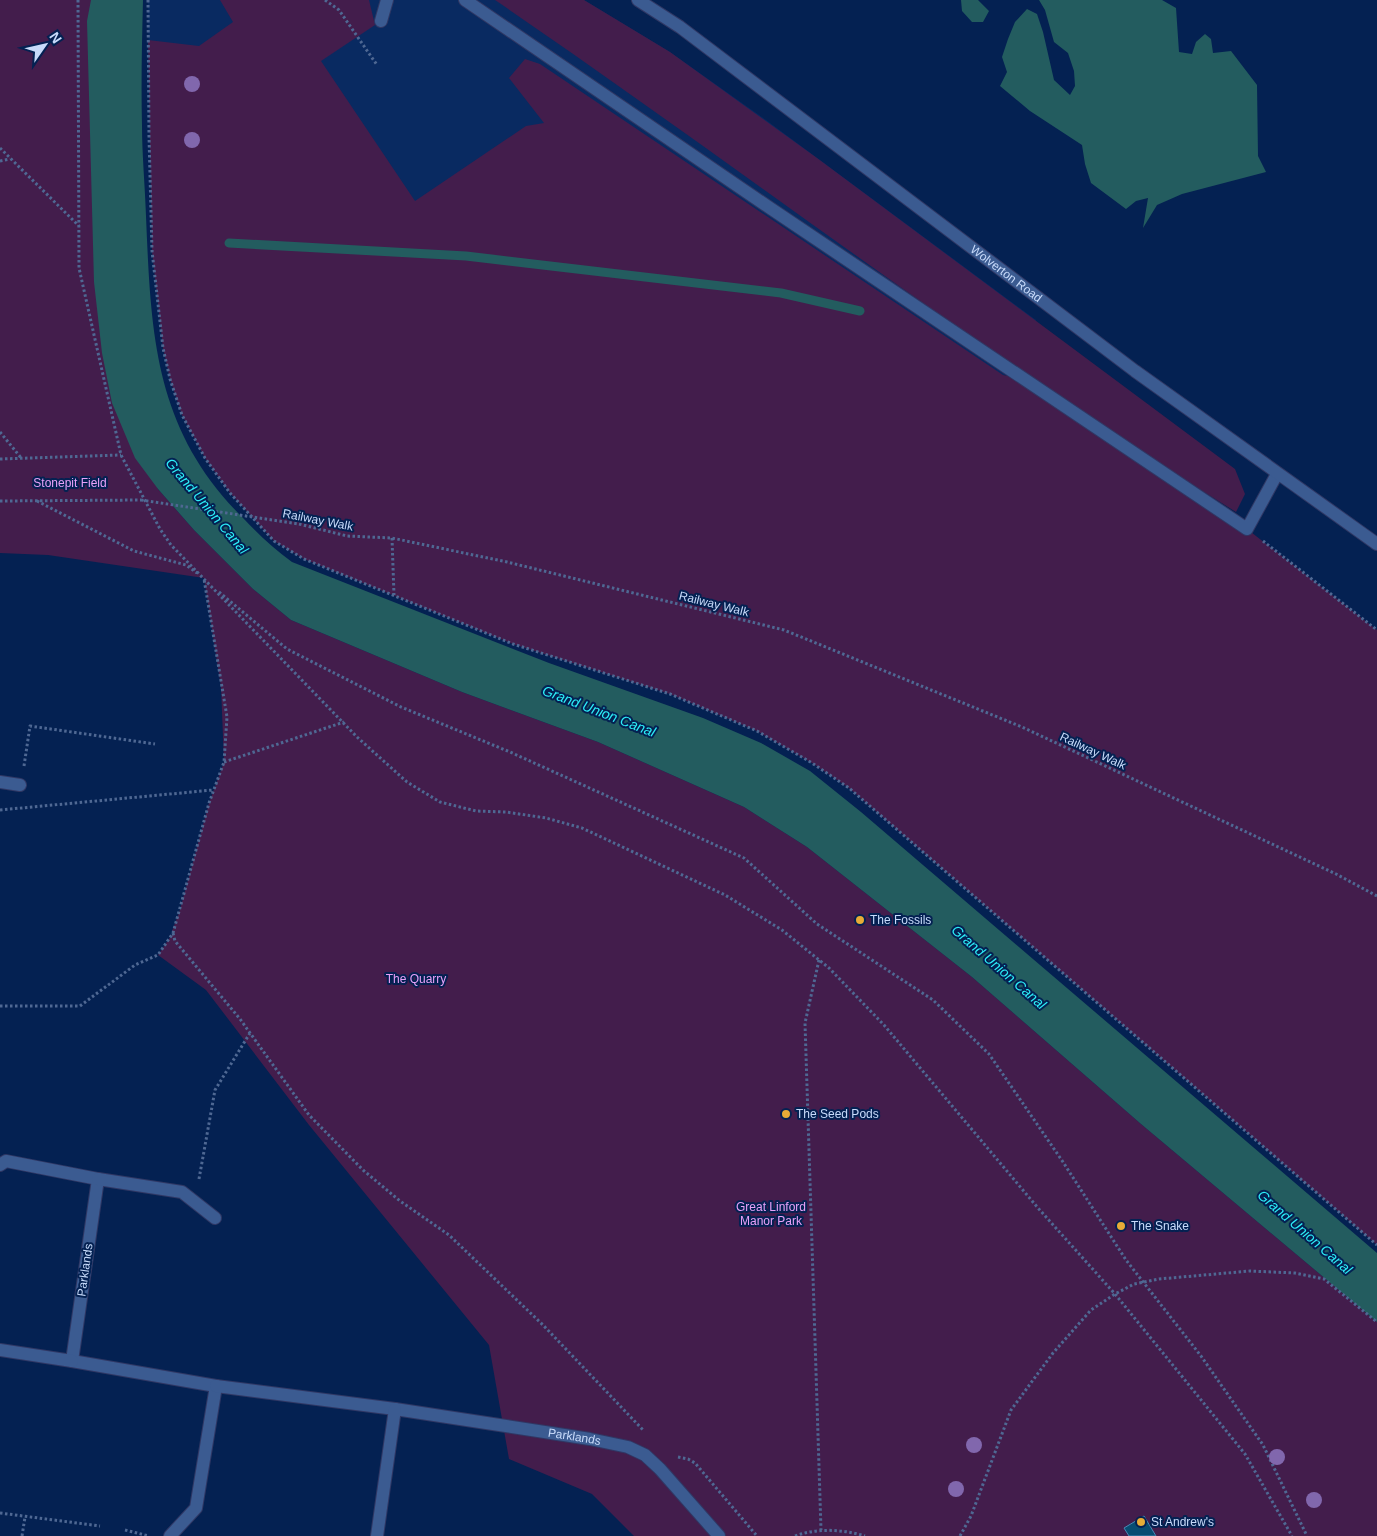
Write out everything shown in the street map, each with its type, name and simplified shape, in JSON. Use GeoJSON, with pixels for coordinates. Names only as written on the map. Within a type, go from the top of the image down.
{"type":"FeatureCollection","features":[{"type":"Feature","properties":{"kind":"street"},"geometry":{"type":"LineString","coordinates":[[381,21],[387,0]]}},
{"type":"Feature","properties":{"kind":"street"},"geometry":{"type":"LineString","coordinates":[[465,0],[1247,529],[1277,474]]}},
{"type":"Feature","properties":{"kind":"street","name":"Wolverton Road"},"geometry":{"type":"LineString","coordinates":[[638,0],[680,27],[1044,304],[1277,474],[1377,544]]}},
{"type":"Feature","properties":{"kind":"street"},"geometry":{"type":"LineString","coordinates":[[0,782],[20,785]]}},
{"type":"Feature","properties":{"kind":"street"},"geometry":{"type":"LineString","coordinates":[[0,1165],[6,1161],[98,1179],[182,1192],[215,1218]]}},
{"type":"Feature","properties":{"kind":"street","name":"Parklands"},"geometry":{"type":"LineString","coordinates":[[72,1361],[98,1179]]}},
{"type":"Feature","properties":{"kind":"street","name":"Parklands"},"geometry":{"type":"LineString","coordinates":[[0,1350],[216,1386],[395,1409],[590,1439],[628,1447],[645,1455],[660,1469],[719,1536]]}},
{"type":"Feature","properties":{"kind":"street"},"geometry":{"type":"LineString","coordinates":[[170,1536],[196,1508],[216,1386]]}},
{"type":"Feature","properties":{"kind":"street"},"geometry":{"type":"LineString","coordinates":[[377,1536],[395,1409]]}},
{"type":"Feature","properties":{"kind":"path"},"geometry":{"type":"LineString","coordinates":[[78,0],[79,268],[121,455],[160,529],[172,545],[344,722],[407,782],[440,802],[476,811],[506,812],[546,818],[582,828],[725,895],[782,930],[829,968],[884,1026],[1038,1208],[1115,1294],[1245,1454],[1292,1536]]}},
{"type":"Feature","properties":{"kind":"path"},"geometry":{"type":"LineString","coordinates":[[148,0],[152,251],[163,348],[170,379],[182,415],[205,458],[230,493],[274,541],[304,559],[513,644],[670,694],[757,731],[812,763],[848,788],[1377,1245]]}},
{"type":"Feature","properties":{"kind":"path"},"geometry":{"type":"LineString","coordinates":[[326,0],[339,10],[377,65]]}},
{"type":"Feature","properties":{"kind":"path"},"geometry":{"type":"LineString","coordinates":[[0,148],[79,226]]}},
{"type":"Feature","properties":{"kind":"path"},"geometry":{"type":"LineString","coordinates":[[0,161],[10,159]]}},
{"type":"Feature","properties":{"kind":"path"},"geometry":{"type":"LineString","coordinates":[[0,432],[22,459]]}},
{"type":"Feature","properties":{"kind":"path"},"geometry":{"type":"LineString","coordinates":[[0,460],[121,455]]}},
{"type":"Feature","properties":{"kind":"path","name":"Railway Walk"},"geometry":{"type":"LineString","coordinates":[[0,501],[141,500],[299,524],[347,536],[392,538],[507,562],[784,630],[1022,727],[1336,874],[1377,896]]}},
{"type":"Feature","properties":{"kind":"path"},"geometry":{"type":"LineString","coordinates":[[37,501],[134,551],[186,565],[204,578],[287,649],[401,707],[510,752],[744,858],[817,924],[933,1000],[989,1054],[1063,1162],[1126,1260],[1202,1356],[1263,1446],[1307,1536]]}},
{"type":"Feature","properties":{"kind":"path"},"geometry":{"type":"LineString","coordinates":[[1247,529],[1377,630]]}},
{"type":"Feature","properties":{"kind":"path"},"geometry":{"type":"LineString","coordinates":[[392,538],[394,595]]}},
{"type":"Feature","properties":{"kind":"path"},"geometry":{"type":"LineString","coordinates":[[0,1006],[80,1006],[135,965],[158,956],[173,933],[214,790],[224,762],[227,717],[204,578]]}},
{"type":"Feature","properties":{"kind":"path"},"geometry":{"type":"LineString","coordinates":[[224,762],[344,722]]}},
{"type":"Feature","properties":{"kind":"path"},"geometry":{"type":"LineString","coordinates":[[16,809],[30,726],[155,744]]}},
{"type":"Feature","properties":{"kind":"path"},"geometry":{"type":"LineString","coordinates":[[0,810],[214,790]]}},
{"type":"Feature","properties":{"kind":"path"},"geometry":{"type":"LineString","coordinates":[[173,933],[175,940],[250,1033],[309,1115],[363,1170],[400,1201],[450,1236],[543,1325],[645,1432]]}},
{"type":"Feature","properties":{"kind":"path"},"geometry":{"type":"LineString","coordinates":[[819,960],[805,1023],[821,1530]]}},
{"type":"Feature","properties":{"kind":"path"},"geometry":{"type":"LineString","coordinates":[[194,1202],[215,1090],[250,1033]]}},
{"type":"Feature","properties":{"kind":"path"},"geometry":{"type":"LineString","coordinates":[[960,1536],[971,1516],[1011,1410],[1053,1353],[1091,1310],[1134,1284],[1159,1278],[1210,1273],[1250,1271],[1295,1273],[1324,1279],[1377,1322]]}},
{"type":"Feature","properties":{"kind":"path"},"geometry":{"type":"LineString","coordinates":[[672,1456],[688,1459],[695,1463],[757,1536]]}},
{"type":"Feature","properties":{"kind":"path"},"geometry":{"type":"LineString","coordinates":[[0,1513],[100,1526]]}},
{"type":"Feature","properties":{"kind":"path"},"geometry":{"type":"LineString","coordinates":[[22,1536],[25,1517]]}},
{"type":"Feature","properties":{"kind":"path"},"geometry":{"type":"LineString","coordinates":[[125,1530],[149,1536]]}},
{"type":"Feature","properties":{"kind":"path"},"geometry":{"type":"LineString","coordinates":[[795,1536],[821,1530],[842,1531],[865,1536]]}},
{"type":"Feature","properties":{"kind":"shaded area"},"geometry":{"type":"Polygon","coordinates":[[[148,0],[584,0],[670,52],[766,120],[1036,320],[1008,376],[478,295],[150,168],[148,0]]]}},
{"type":"Feature","properties":{"kind":"green space","name":"Great Linford Manor Park"},"geometry":{"type":"Polygon","coordinates":[[[0,0],[99,0],[122,399],[158,489],[194,530],[253,589],[291,620],[462,692],[598,742],[744,807],[807,847],[972,977],[1141,1124],[1377,1322],[1377,1536],[634,1536],[592,1494],[509,1459],[489,1345],[309,1125],[206,990],[158,955],[173,933],[209,803],[224,762],[221,687],[204,578],[48,555],[0,553],[0,0]]]}},
{"type":"Feature","properties":{"kind":"green space"},"geometry":{"type":"Polygon","coordinates":[[[220,0],[369,0],[375,25],[321,61],[415,201],[526,126],[544,123],[509,78],[525,59],[540,64],[1003,375],[1008,376],[1247,529],[1377,630],[1377,1245],[849,788],[812,763],[757,731],[670,694],[513,644],[304,559],[274,541],[230,493],[205,458],[182,415],[170,379],[163,348],[152,251],[148,40],[199,46],[233,22],[220,0]]]}},
{"type":"Feature","properties":{"kind":"green space"},"geometry":{"type":"Polygon","coordinates":[[[495,0],[584,0],[670,52],[817,158],[1235,469],[1245,494],[1236,512],[1141,452],[954,325],[588,64],[495,0]]]}},
{"type":"Feature","properties":{"kind":"water","name":"Grand Union Canal"},"geometry":{"type":"Polygon","coordinates":[[[91,0],[143,0],[142,136],[148,260],[155,341],[163,379],[175,415],[191,451],[214,485],[250,525],[292,562],[549,663],[703,718],[761,743],[810,771],[861,812],[1377,1253],[1377,1322],[1141,1124],[972,977],[807,847],[744,807],[598,742],[462,692],[291,620],[253,589],[194,530],[158,489],[135,458],[112,403],[102,353],[94,282],[87,21],[91,0]]]}},
{"type":"Feature","properties":{"kind":"water"},"geometry":{"type":"Polygon","coordinates":[[[961,0],[978,0],[989,11],[983,22],[972,22],[962,11],[961,0]]]}},
{"type":"Feature","properties":{"kind":"water"},"geometry":{"type":"Polygon","coordinates":[[[1039,0],[1162,0],[1176,8],[1179,52],[1192,54],[1196,42],[1205,34],[1211,39],[1213,53],[1231,51],[1257,85],[1258,156],[1266,172],[1182,194],[1157,205],[1143,228],[1148,198],[1136,201],[1126,209],[1091,183],[1082,145],[1030,111],[1000,86],[1007,72],[1002,57],[1008,39],[1015,22],[1027,9],[1037,14],[1054,80],[1070,95],[1075,86],[1074,71],[1068,53],[1054,42],[1045,10],[1039,0]]]}},
{"type":"Feature","properties":{"kind":"building","name":"St Andrew's"},"geometry":{"type":"Polygon","coordinates":[[[1144,1516],[1156,1536],[1129,1536],[1124,1528],[1144,1516]]]}},
{"type":"Feature","properties":{"kind":"waterway"},"geometry":{"type":"LineString","coordinates":[[229,243],[466,256],[781,293],[860,311]]}},
{"type":"Feature","properties":{"kind":"place","name":"The Fossils"},"geometry":{"type":"Point","coordinates":[860,920]}},
{"type":"Feature","properties":{"kind":"place","name":"The Seed Pods"},"geometry":{"type":"Point","coordinates":[786,1114]}},
{"type":"Feature","properties":{"kind":"place","name":"The Snake"},"geometry":{"type":"Point","coordinates":[1121,1226]}},
{"type":"Feature","properties":{"kind":"place","name":"St Andrew's"},"geometry":{"type":"Point","coordinates":[1141,1522]}},
{"type":"Feature","properties":{"kind":"park label","name":"Stonepit Field"},"geometry":{"type":"Point","coordinates":[70,483]}},
{"type":"Feature","properties":{"kind":"park label","name":"The Quarry"},"geometry":{"type":"Point","coordinates":[416,979]}}]}
